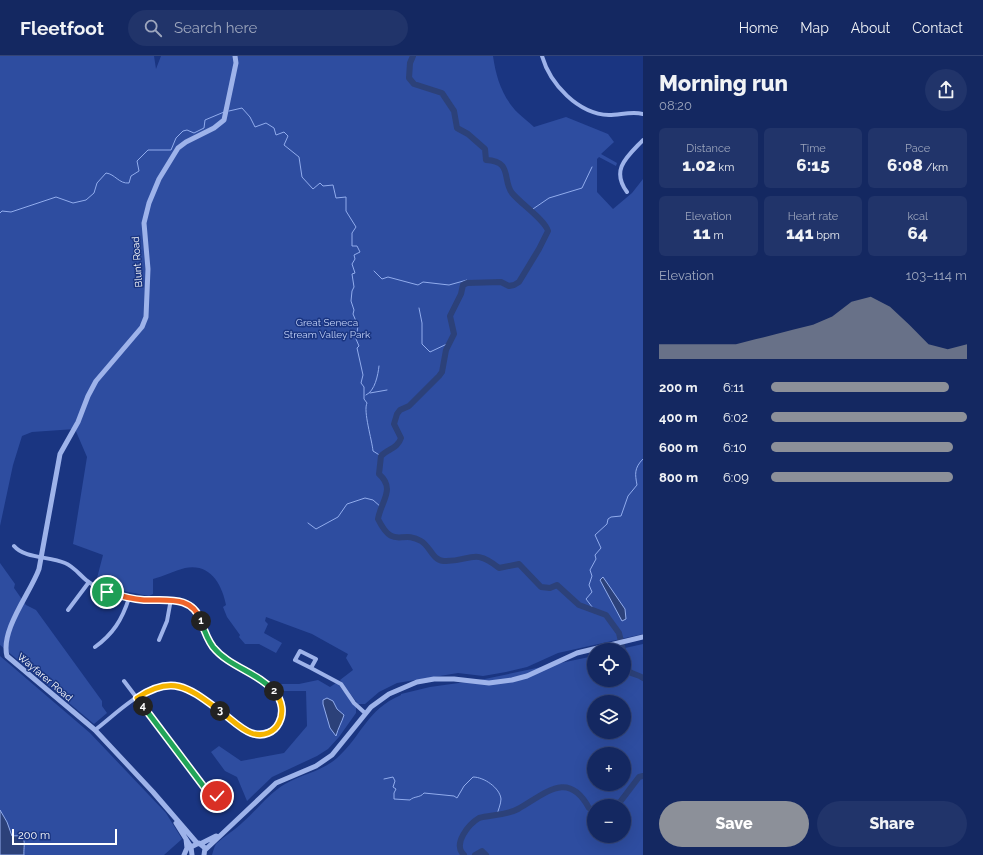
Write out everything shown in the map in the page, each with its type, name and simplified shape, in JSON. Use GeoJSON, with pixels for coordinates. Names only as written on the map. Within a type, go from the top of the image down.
{"type":"FeatureCollection","features":[{"type":"Feature","properties":{"kind":"street","name":"Blunt Road"},"geometry":{"type":"LineString","coordinates":[[55,476],[60,454],[78,422],[92,389],[103,372],[145,323],[148,269],[144,223],[146,210],[159,179],[174,152],[182,145],[219,125],[224,120],[236,63],[235,56]]}},
{"type":"Feature","properties":{"kind":"street"},"geometry":{"type":"LineString","coordinates":[[542,56],[551,77],[558,87],[580,105],[606,115],[633,112],[643,114]]}},
{"type":"Feature","properties":{"kind":"street"},"geometry":{"type":"LineString","coordinates":[[627,192],[619,176],[621,166],[624,160],[643,140]]}},
{"type":"Feature","properties":{"kind":"street","name":"Wayfarer Road"},"geometry":{"type":"LineString","coordinates":[[55,476],[41,557],[35,580],[22,596],[10,620],[3,640],[3,650],[21,669],[95,730],[153,792],[185,836],[190,852]]}},
{"type":"Feature","properties":{"kind":"street"},"geometry":{"type":"LineString","coordinates":[[14,546],[19,552],[67,564],[89,582],[107,592],[130,598],[179,600],[191,605],[200,616],[209,640],[218,652],[269,685],[282,702],[282,718],[272,730],[256,734],[246,730],[195,692],[177,685],[160,686],[149,690],[137,698],[95,730]]}},
{"type":"Feature","properties":{"kind":"street"},"geometry":{"type":"LineString","coordinates":[[68,610],[89,582]]}},
{"type":"Feature","properties":{"kind":"street"},"geometry":{"type":"LineString","coordinates":[[95,647],[106,639],[117,626],[124,615],[130,598]]}},
{"type":"Feature","properties":{"kind":"street"},"geometry":{"type":"LineString","coordinates":[[158,640],[167,621],[170,599]]}},
{"type":"Feature","properties":{"kind":"street"},"geometry":{"type":"LineString","coordinates":[[204,852],[276,783],[316,766],[332,755],[342,745],[365,713],[383,697],[417,682],[442,678],[489,683],[504,682],[527,676],[568,656],[589,649],[643,637]]}},
{"type":"Feature","properties":{"kind":"street"},"geometry":{"type":"LineString","coordinates":[[311,668],[316,659],[300,650],[295,660],[341,684],[354,703],[365,713]]}},
{"type":"Feature","properties":{"kind":"street"},"geometry":{"type":"LineString","coordinates":[[124,681],[207,791],[217,796]]}},
{"type":"Feature","properties":{"kind":"street","name":"Wayfarer Road"},"geometry":{"type":"LineString","coordinates":[[171,815],[199,843],[204,852]]}},
{"type":"Feature","properties":{"kind":"street"},"geometry":{"type":"LineString","coordinates":[[190,852],[199,843],[225,831]]}},
{"type":"Feature","properties":{"kind":"street"},"geometry":{"type":"LineString","coordinates":[[184,855],[186,848],[185,836]]}},
{"type":"Feature","properties":{"kind":"green space","name":"Great Seneca Stream Valley Park"},"geometry":{"type":"Polygon","coordinates":[[[0,56],[154,56],[156,69],[161,56],[493,56],[498,79],[512,107],[534,127],[566,117],[608,134],[614,142],[601,154],[617,163],[616,166],[599,157],[597,159],[597,192],[613,209],[632,193],[643,179],[643,634],[603,643],[587,643],[587,647],[558,653],[527,667],[506,672],[483,676],[458,673],[397,683],[379,692],[365,704],[358,704],[340,680],[353,670],[346,658],[348,654],[312,634],[266,617],[265,621],[268,624],[264,633],[282,643],[276,653],[259,644],[245,644],[227,617],[223,607],[226,605],[224,597],[218,583],[208,572],[194,567],[185,568],[153,579],[153,594],[149,596],[113,589],[96,582],[103,555],[73,544],[87,457],[75,429],[32,432],[22,436],[13,465],[0,526],[0,56]]]}},
{"type":"Feature","properties":{"kind":"green space"},"geometry":{"type":"Polygon","coordinates":[[[0,563],[15,584],[14,588],[26,605],[36,610],[102,701],[102,706],[107,713],[94,724],[0,645],[0,563]]]}},
{"type":"Feature","properties":{"kind":"green space"},"geometry":{"type":"Polygon","coordinates":[[[643,644],[643,855],[212,855],[216,844],[239,826],[273,792],[291,781],[325,767],[337,758],[353,741],[372,716],[389,701],[401,694],[430,687],[480,680],[587,657],[587,687],[631,687],[631,647],[643,644]]]}},
{"type":"Feature","properties":{"kind":"green space"},"geometry":{"type":"Polygon","coordinates":[[[0,656],[90,733],[166,813],[182,839],[164,855],[24,855],[10,832],[7,822],[0,810],[0,656]]]}},
{"type":"Feature","properties":{"kind":"green space"},"geometry":{"type":"Polygon","coordinates":[[[318,680],[330,687],[336,683],[338,684],[356,707],[356,713],[339,737],[328,749],[317,756],[272,777],[247,801],[237,777],[225,771],[211,752],[219,746],[241,761],[284,753],[307,726],[306,691],[282,691],[275,684],[299,684],[318,680]]]}},
{"type":"Feature","properties":{"kind":"shaded area"},"geometry":{"type":"Polygon","coordinates":[[[603,577],[625,609],[626,619],[622,621],[600,580],[603,577]]]}},
{"type":"Feature","properties":{"kind":"shaded area"},"geometry":{"type":"Polygon","coordinates":[[[327,698],[333,701],[337,709],[344,715],[336,736],[330,728],[323,704],[323,700],[327,698]]]}},
{"type":"Feature","properties":{"kind":"shaded area"},"geometry":{"type":"Polygon","coordinates":[[[0,810],[7,822],[12,836],[23,838],[24,855],[0,855],[0,810]]]}},
{"type":"Feature","properties":{"kind":"waterway"},"geometry":{"type":"LineString","coordinates":[[413,56],[410,63],[409,78],[414,84],[442,93],[454,111],[457,128],[468,134],[485,149],[486,160],[494,161],[503,167],[512,193],[538,217],[548,231],[519,282],[509,286],[501,282],[467,283],[463,285],[461,294],[450,316],[454,334],[446,350],[442,372],[409,406],[400,410],[397,414],[394,424],[401,438],[400,441],[381,456],[379,474],[384,480],[387,490],[378,519],[384,529],[393,537],[408,537],[421,541],[427,546],[434,556],[440,560],[453,561],[477,557],[483,558],[499,568],[519,564],[541,587],[550,588],[557,585],[579,605],[606,615],[619,633],[621,643]]}},
{"type":"Feature","properties":{"kind":"waterway"},"geometry":{"type":"LineString","coordinates":[[229,111],[242,108],[250,117],[255,127],[266,123],[274,128],[276,135],[284,132],[288,136],[284,145],[299,157],[302,177],[313,189],[320,183],[323,186],[333,185],[336,198],[346,197],[346,211],[356,227],[352,233],[352,246],[357,246],[360,252],[354,255],[355,259],[352,264],[355,273],[352,274],[354,287],[351,301],[354,310],[353,314],[358,326],[356,339],[359,346],[357,348],[363,375],[361,383],[364,387],[364,399],[367,403],[366,412],[373,451],[381,456]]}},
{"type":"Feature","properties":{"kind":"waterway"},"geometry":{"type":"LineString","coordinates":[[0,213],[2,211],[11,212],[56,197],[73,203],[86,200],[94,193],[97,183],[106,173],[122,182],[129,183],[131,176],[139,171],[137,161],[148,150],[171,150],[176,138],[183,131],[187,130],[194,133],[204,128],[205,120],[224,112]]}},
{"type":"Feature","properties":{"kind":"waterway"},"geometry":{"type":"LineString","coordinates":[[530,211],[549,198],[582,188],[592,167]]}},
{"type":"Feature","properties":{"kind":"waterway"},"geometry":{"type":"LineString","coordinates":[[374,271],[382,279],[388,277],[418,285],[423,282],[449,285],[467,280],[467,283]]}},
{"type":"Feature","properties":{"kind":"waterway"},"geometry":{"type":"LineString","coordinates":[[419,308],[422,323],[422,344],[430,352],[449,343]]}},
{"type":"Feature","properties":{"kind":"waterway"},"geometry":{"type":"LineString","coordinates":[[366,395],[374,386],[379,366]]}},
{"type":"Feature","properties":{"kind":"waterway"},"geometry":{"type":"LineString","coordinates":[[370,393],[387,390]]}},
{"type":"Feature","properties":{"kind":"waterway"},"geometry":{"type":"LineString","coordinates":[[596,612],[586,599],[592,592],[589,585],[592,576],[590,570],[596,559],[595,555],[601,548],[595,535],[607,524],[608,519],[611,517],[621,516],[628,496],[637,485],[636,471],[638,465],[643,459]]}},
{"type":"Feature","properties":{"kind":"waterway"},"geometry":{"type":"LineString","coordinates":[[308,523],[316,529],[338,517],[347,504],[365,498],[373,500],[381,507]]}},
{"type":"Feature","properties":{"kind":"waterway"},"geometry":{"type":"LineString","coordinates":[[631,673],[643,678]]}},
{"type":"Feature","properties":{"kind":"waterway"},"geometry":{"type":"LineString","coordinates":[[622,799],[639,777],[643,776]]}},
{"type":"Feature","properties":{"kind":"waterway"},"geometry":{"type":"LineString","coordinates":[[384,779],[393,777],[395,781],[393,787],[396,789],[394,799],[410,800],[421,796],[424,793],[454,796],[457,798],[464,786],[473,777],[477,777],[491,784],[498,791],[501,801],[497,815]]}},
{"type":"Feature","properties":{"kind":"waterway"},"geometry":{"type":"LineString","coordinates":[[464,855],[460,845],[463,835],[479,818],[514,811],[547,792],[556,788],[564,787],[573,790],[581,796],[587,805]]}},
{"type":"Feature","properties":{"kind":"waterway"},"geometry":{"type":"LineString","coordinates":[[475,855],[482,851],[486,855]]}},
{"type":"Feature","properties":{"kind":"route"},"geometry":{"type":"LineString","coordinates":[[107,592],[119,596],[144,600],[179,600],[191,605],[200,616],[209,640],[218,652],[228,660],[269,685],[279,696],[282,702],[283,713],[278,725],[272,730],[256,734],[246,730],[195,692],[177,685],[172,684],[160,686],[149,690],[137,698],[207,791],[217,796]]}}]}
